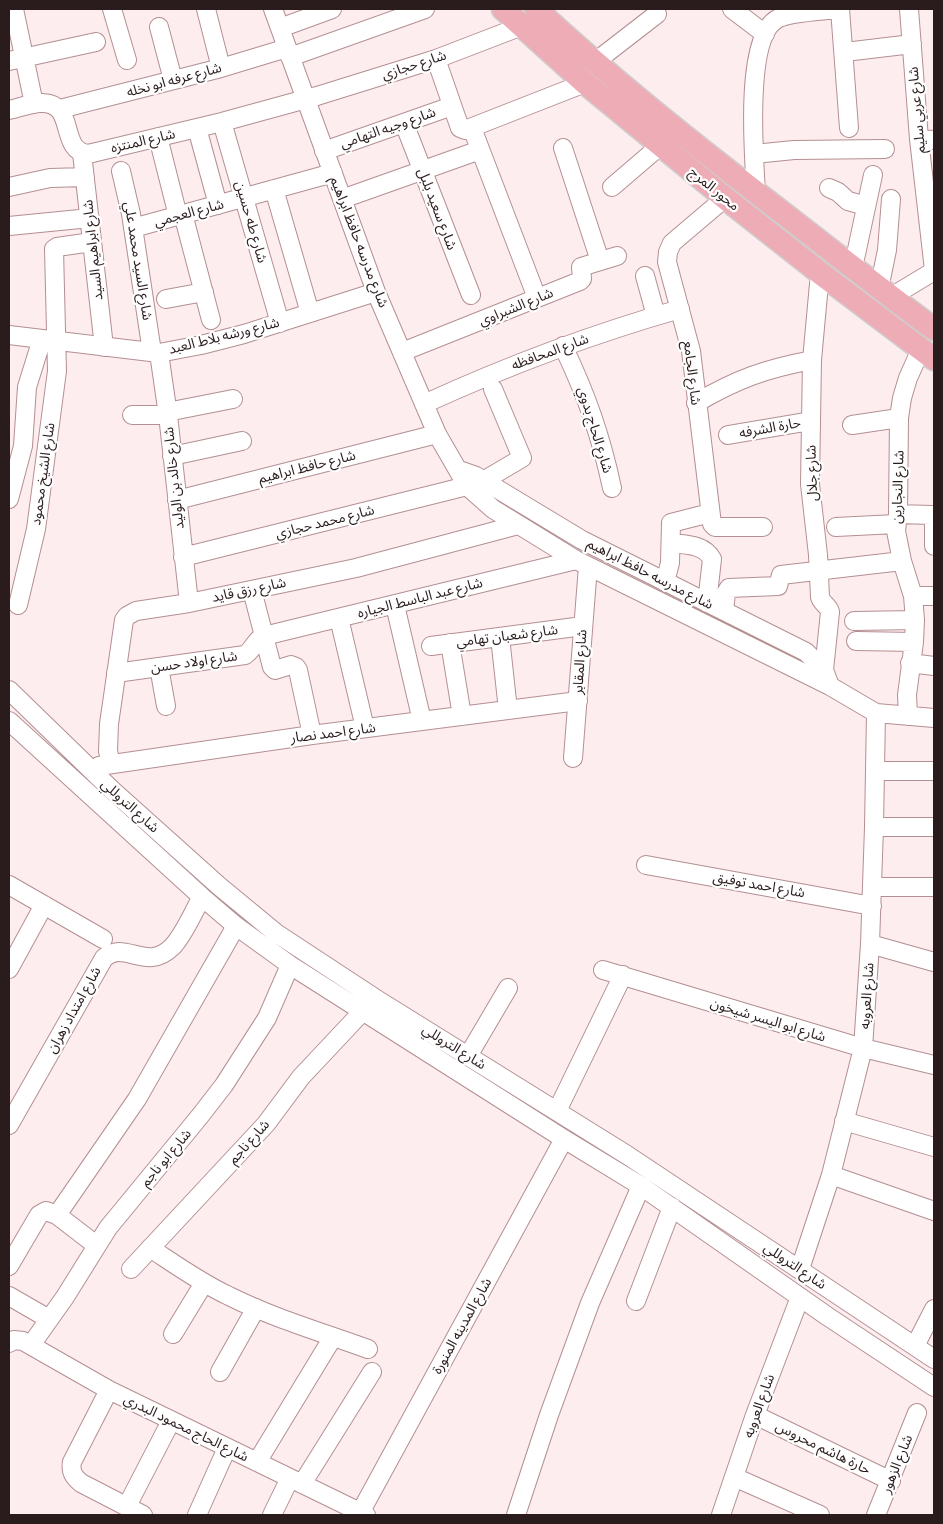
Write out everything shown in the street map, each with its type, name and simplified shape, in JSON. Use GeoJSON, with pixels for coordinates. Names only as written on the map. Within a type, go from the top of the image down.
{"type":"FeatureCollection","features":[{"type":"Feature","properties":{"kind":"main road","name":"محور المرج"},"geometry":{"type":"LineString","coordinates":[[503,9],[585,82],[725,198],[927,354]]}},
{"type":"Feature","properties":{"kind":"main road","name":"محور المرج"},"geometry":{"type":"LineString","coordinates":[[536,9],[595,62],[694,144],[934,329]]}},
{"type":"Feature","properties":{"kind":"street"},"geometry":{"type":"LineString","coordinates":[[14,9],[16,60],[34,104]]}},
{"type":"Feature","properties":{"kind":"street"},"geometry":{"type":"LineString","coordinates":[[112,9],[127,60]]}},
{"type":"Feature","properties":{"kind":"street"},"geometry":{"type":"LineString","coordinates":[[206,9],[222,68]]}},
{"type":"Feature","properties":{"kind":"street","name":"شارع مدرسه حافظ ابراهيم"},"geometry":{"type":"LineString","coordinates":[[273,9],[376,292],[437,434],[459,470],[475,483],[582,540],[806,652],[827,678]]}},
{"type":"Feature","properties":{"kind":"street"},"geometry":{"type":"LineString","coordinates":[[280,28],[332,9]]}},
{"type":"Feature","properties":{"kind":"street","name":"شارع عرفه ابو نخله"},"geometry":{"type":"LineString","coordinates":[[60,109],[289,53],[425,9]]}},
{"type":"Feature","properties":{"kind":"street"},"geometry":{"type":"LineString","coordinates":[[732,9],[765,34]]}},
{"type":"Feature","properties":{"kind":"street"},"geometry":{"type":"LineString","coordinates":[[756,192],[753,98],[758,62],[765,34],[771,23],[776,19],[808,11],[839,9],[845,52],[849,128]]}},
{"type":"Feature","properties":{"kind":"street","name":"شارع عربي سليم"},"geometry":{"type":"LineString","coordinates":[[910,9],[912,44],[927,140],[934,271]]}},
{"type":"Feature","properties":{"kind":"street"},"geometry":{"type":"LineString","coordinates":[[595,62],[657,14]]}},
{"type":"Feature","properties":{"kind":"street","name":"شارع حجازي"},"geometry":{"type":"LineString","coordinates":[[305,98],[436,59],[522,26]]}},
{"type":"Feature","properties":{"kind":"street"},"geometry":{"type":"LineString","coordinates":[[159,28],[173,80]]}},
{"type":"Feature","properties":{"kind":"street"},"geometry":{"type":"LineString","coordinates":[[16,60],[96,42]]}},
{"type":"Feature","properties":{"kind":"street"},"geometry":{"type":"LineString","coordinates":[[845,52],[912,44]]}},
{"type":"Feature","properties":{"kind":"street"},"geometry":{"type":"LineString","coordinates":[[436,59],[460,128],[465,130],[585,82]]}},
{"type":"Feature","properties":{"kind":"street","name":"شارع المنتزه"},"geometry":{"type":"LineString","coordinates":[[82,153],[88,154],[222,122],[305,98]]}},
{"type":"Feature","properties":{"kind":"street"},"geometry":{"type":"LineString","coordinates":[[9,110],[42,103],[51,104],[60,109],[72,144],[77,151],[82,153]]}},
{"type":"Feature","properties":{"kind":"street","name":"شارع وجيه التهامي"},"geometry":{"type":"LineString","coordinates":[[324,151],[452,106]]}},
{"type":"Feature","properties":{"kind":"street","name":"شارع طه حسين"},"geometry":{"type":"LineString","coordinates":[[222,122],[280,323]]}},
{"type":"Feature","properties":{"kind":"street","name":"شارع سعيد بلبل"},"geometry":{"type":"LineString","coordinates":[[404,123],[471,295]]}},
{"type":"Feature","properties":{"kind":"street"},"geometry":{"type":"LineString","coordinates":[[197,128],[218,205]]}},
{"type":"Feature","properties":{"kind":"street"},"geometry":{"type":"LineString","coordinates":[[472,128],[537,298]]}},
{"type":"Feature","properties":{"kind":"street"},"geometry":{"type":"LineString","coordinates":[[158,137],[211,320]]}},
{"type":"Feature","properties":{"kind":"street"},"geometry":{"type":"LineString","coordinates":[[612,187],[661,145]]}},
{"type":"Feature","properties":{"kind":"street"},"geometry":{"type":"LineString","coordinates":[[563,148],[600,261]]}},
{"type":"Feature","properties":{"kind":"street"},"geometry":{"type":"LineString","coordinates":[[754,154],[794,150],[885,149]]}},
{"type":"Feature","properties":{"kind":"street"},"geometry":{"type":"LineString","coordinates":[[342,198],[480,150]]}},
{"type":"Feature","properties":{"kind":"street","name":"شارع ابراهيم السيد"},"geometry":{"type":"LineString","coordinates":[[82,153],[104,347]]}},
{"type":"Feature","properties":{"kind":"street","name":"شارع السيد محمد علي"},"geometry":{"type":"LineString","coordinates":[[121,171],[155,352]]}},
{"type":"Feature","properties":{"kind":"street","name":"شارع العجمي"},"geometry":{"type":"LineString","coordinates":[[133,228],[332,174]]}},
{"type":"Feature","properties":{"kind":"street"},"geometry":{"type":"LineString","coordinates":[[853,268],[873,175]]}},
{"type":"Feature","properties":{"kind":"street"},"geometry":{"type":"LineString","coordinates":[[9,188],[50,178],[85,177]]}},
{"type":"Feature","properties":{"kind":"street"},"geometry":{"type":"LineString","coordinates":[[829,188],[838,192],[846,201],[866,206]]}},
{"type":"Feature","properties":{"kind":"street"},"geometry":{"type":"LineString","coordinates":[[274,189],[310,313]]}},
{"type":"Feature","properties":{"kind":"street","name":"شارع الجامع"},"geometry":{"type":"LineString","coordinates":[[710,513],[691,351],[668,272],[667,262],[668,252],[672,243],[725,198]]}},
{"type":"Feature","properties":{"kind":"street"},"geometry":{"type":"LineString","coordinates":[[891,199],[885,293],[934,271]]}},
{"type":"Feature","properties":{"kind":"street"},"geometry":{"type":"LineString","coordinates":[[9,226],[90,218]]}},
{"type":"Feature","properties":{"kind":"street","name":"شارع الشيخ محمود"},"geometry":{"type":"LineString","coordinates":[[18,605],[36,529],[57,371],[49,340],[54,249],[92,242]]}},
{"type":"Feature","properties":{"kind":"street","name":"شارع الشبراوي"},"geometry":{"type":"LineString","coordinates":[[402,352],[580,281],[582,279],[581,267],[618,256]]}},
{"type":"Feature","properties":{"kind":"street","name":"شارع جلال"},"geometry":{"type":"LineString","coordinates":[[820,273],[812,360],[810,484],[821,600],[829,608],[830,612],[827,678]]}},
{"type":"Feature","properties":{"kind":"street"},"geometry":{"type":"LineString","coordinates":[[645,276],[656,316]]}},
{"type":"Feature","properties":{"kind":"street"},"geometry":{"type":"LineString","coordinates":[[166,299],[204,292]]}},
{"type":"Feature","properties":{"kind":"street","name":"شارع ورشه بلاط العبد"},"geometry":{"type":"LineString","coordinates":[[9,335],[155,352],[201,345],[280,323],[376,292]]}},
{"type":"Feature","properties":{"kind":"street","name":"شارع المحافظه"},"geometry":{"type":"LineString","coordinates":[[424,404],[563,346],[680,309]]}},
{"type":"Feature","properties":{"kind":"street"},"geometry":{"type":"LineString","coordinates":[[9,500],[23,446],[27,387],[49,340]]}},
{"type":"Feature","properties":{"kind":"street","name":"شارع الحاج بدوي"},"geometry":{"type":"LineString","coordinates":[[563,346],[580,380],[593,415],[604,451],[612,488]]}},
{"type":"Feature","properties":{"kind":"street","name":"شارع خالد بن الوليد"},"geometry":{"type":"LineString","coordinates":[[155,352],[167,413],[189,603]]}},
{"type":"Feature","properties":{"kind":"street","name":"شارع النجارين"},"geometry":{"type":"LineString","coordinates":[[908,716],[907,695],[915,620],[913,596],[902,561],[896,531],[899,418],[908,378],[927,354]]}},
{"type":"Feature","properties":{"kind":"street"},"geometry":{"type":"LineString","coordinates":[[696,403],[723,387],[751,375],[781,366],[812,360]]}},
{"type":"Feature","properties":{"kind":"street","name":"شارع محمد حجازي"},"geometry":{"type":"LineString","coordinates":[[183,557],[475,483],[521,460],[522,457],[493,389]]}},
{"type":"Feature","properties":{"kind":"street"},"geometry":{"type":"LineString","coordinates":[[132,415],[167,413],[233,399]]}},
{"type":"Feature","properties":{"kind":"street"},"geometry":{"type":"LineString","coordinates":[[852,425],[899,418]]}},
{"type":"Feature","properties":{"kind":"street","name":"حارة الشرفه"},"geometry":{"type":"LineString","coordinates":[[728,435],[811,421]]}},
{"type":"Feature","properties":{"kind":"street","name":"شارع حافظ ابراهيم"},"geometry":{"type":"LineString","coordinates":[[177,500],[437,434]]}},
{"type":"Feature","properties":{"kind":"street"},"geometry":{"type":"LineString","coordinates":[[172,456],[242,441]]}},
{"type":"Feature","properties":{"kind":"street","name":"شارع مدرسه حافظ ابراهيم"},"geometry":{"type":"LineString","coordinates":[[475,483],[493,509],[582,563],[827,678],[876,714]]}},
{"type":"Feature","properties":{"kind":"street"},"geometry":{"type":"LineString","coordinates":[[665,582],[670,563],[670,526],[672,522],[710,513],[712,524],[715,527],[763,527]]}},
{"type":"Feature","properties":{"kind":"street"},"geometry":{"type":"LineString","coordinates":[[836,528],[932,515],[934,519],[934,546]]}},
{"type":"Feature","properties":{"kind":"street","name":"شارع رزق قايد"},"geometry":{"type":"LineString","coordinates":[[111,764],[108,738],[124,620],[127,616],[136,612],[189,603],[356,568],[518,525]]}},
{"type":"Feature","properties":{"kind":"street"},"geometry":{"type":"LineString","coordinates":[[671,543],[702,548],[708,552],[712,559],[707,603]]}},
{"type":"Feature","properties":{"kind":"street"},"geometry":{"type":"LineString","coordinates":[[724,611],[726,593],[729,588],[778,586],[781,576],[902,561]]}},
{"type":"Feature","properties":{"kind":"street","name":"شارع عبد الباسط الجياره"},"geometry":{"type":"LineString","coordinates":[[264,636],[582,563]]}},
{"type":"Feature","properties":{"kind":"street","name":"شارع المقابر"},"geometry":{"type":"LineString","coordinates":[[574,758],[583,626],[582,563]]}},
{"type":"Feature","properties":{"kind":"street"},"geometry":{"type":"LineString","coordinates":[[252,590],[273,668],[275,670],[291,666],[296,667],[298,670],[312,735]]}},
{"type":"Feature","properties":{"kind":"street"},"geometry":{"type":"LineString","coordinates":[[913,596],[934,596]]}},
{"type":"Feature","properties":{"kind":"street"},"geometry":{"type":"LineString","coordinates":[[395,605],[422,722]]}},
{"type":"Feature","properties":{"kind":"street"},"geometry":{"type":"LineString","coordinates":[[339,618],[365,728]]}},
{"type":"Feature","properties":{"kind":"street"},"geometry":{"type":"LineString","coordinates":[[854,621],[915,620]]}},
{"type":"Feature","properties":{"kind":"street","name":"شارع شعبان تهامي"},"geometry":{"type":"LineString","coordinates":[[431,646],[583,626]]}},
{"type":"Feature","properties":{"kind":"street","name":"شارع اولاد حسن"},"geometry":{"type":"LineString","coordinates":[[116,673],[245,655],[264,636]]}},
{"type":"Feature","properties":{"kind":"street"},"geometry":{"type":"LineString","coordinates":[[500,637],[508,710]]}},
{"type":"Feature","properties":{"kind":"street"},"geometry":{"type":"LineString","coordinates":[[856,641],[914,642]]}},
{"type":"Feature","properties":{"kind":"street"},"geometry":{"type":"LineString","coordinates":[[450,643],[462,716]]}},
{"type":"Feature","properties":{"kind":"street"},"geometry":{"type":"LineString","coordinates":[[910,664],[934,666]]}},
{"type":"Feature","properties":{"kind":"street"},"geometry":{"type":"LineString","coordinates":[[159,667],[166,706]]}},
{"type":"Feature","properties":{"kind":"street","name":"شارع التروللي"},"geometry":{"type":"LineString","coordinates":[[9,690],[89,768],[219,886],[276,933],[627,1155],[934,1359]]}},
{"type":"Feature","properties":{"kind":"street","name":"شارع احمد نصار"},"geometry":{"type":"LineString","coordinates":[[89,768],[312,735],[578,701]]}},
{"type":"Feature","properties":{"kind":"street"},"geometry":{"type":"LineString","coordinates":[[876,714],[934,718]]}},
{"type":"Feature","properties":{"kind":"street","name":"شارع العروبه"},"geometry":{"type":"LineString","coordinates":[[800,1269],[831,1175],[862,1048],[872,906],[876,714]]}},
{"type":"Feature","properties":{"kind":"street","name":"شارع التروللي"},"geometry":{"type":"LineString","coordinates":[[9,721],[202,897],[236,926],[290,965],[641,1186],[800,1297],[934,1387]]}},
{"type":"Feature","properties":{"kind":"street"},"geometry":{"type":"LineString","coordinates":[[875,771],[934,771]]}},
{"type":"Feature","properties":{"kind":"street"},"geometry":{"type":"LineString","coordinates":[[874,827],[934,827]]}},
{"type":"Feature","properties":{"kind":"street","name":"شارع احمد توفيق"},"geometry":{"type":"LineString","coordinates":[[646,865],[872,906]]}},
{"type":"Feature","properties":{"kind":"street"},"geometry":{"type":"LineString","coordinates":[[9,884],[102,938]]}},
{"type":"Feature","properties":{"kind":"street"},"geometry":{"type":"LineString","coordinates":[[872,887],[934,887]]}},
{"type":"Feature","properties":{"kind":"street","name":"شارع امتداد زهران"},"geometry":{"type":"LineString","coordinates":[[9,1126],[104,958],[113,952],[120,951],[144,958],[153,958],[166,952],[177,941],[202,897]]}},
{"type":"Feature","properties":{"kind":"street"},"geometry":{"type":"LineString","coordinates":[[9,969],[44,905]]}},
{"type":"Feature","properties":{"kind":"street"},"geometry":{"type":"LineString","coordinates":[[57,1215],[138,1099],[236,926]]}},
{"type":"Feature","properties":{"kind":"street"},"geometry":{"type":"LineString","coordinates":[[870,944],[934,962]]}},
{"type":"Feature","properties":{"kind":"street","name":"شارع ابو ناجم"},"geometry":{"type":"LineString","coordinates":[[31,1345],[65,1297],[96,1244],[224,1085],[267,1018],[290,965]]}},
{"type":"Feature","properties":{"kind":"street","name":"شارع ابو اليسر شيخون"},"geometry":{"type":"LineString","coordinates":[[603,970],[862,1048],[934,1065]]}},
{"type":"Feature","properties":{"kind":"street"},"geometry":{"type":"LineString","coordinates":[[557,1111],[623,976]]}},
{"type":"Feature","properties":{"kind":"street"},"geometry":{"type":"LineString","coordinates":[[468,1056],[508,988]]}},
{"type":"Feature","properties":{"kind":"street","name":"شارع ناجم"},"geometry":{"type":"LineString","coordinates":[[131,1269],[266,1124],[301,1077],[363,1011]]}},
{"type":"Feature","properties":{"kind":"street"},"geometry":{"type":"LineString","coordinates":[[844,1121],[934,1147]]}},
{"type":"Feature","properties":{"kind":"street","name":"شارع المدينه المنورة"},"geometry":{"type":"LineString","coordinates":[[356,1513],[564,1139]]}},
{"type":"Feature","properties":{"kind":"street"},"geometry":{"type":"LineString","coordinates":[[831,1175],[934,1211]]}},
{"type":"Feature","properties":{"kind":"street"},"geometry":{"type":"LineString","coordinates":[[516,1515],[590,1303],[641,1186]]}},
{"type":"Feature","properties":{"kind":"street"},"geometry":{"type":"LineString","coordinates":[[636,1302],[672,1207]]}},
{"type":"Feature","properties":{"kind":"street"},"geometry":{"type":"LineString","coordinates":[[9,1266],[39,1215],[46,1211],[57,1215],[96,1244]]}},
{"type":"Feature","properties":{"kind":"street"},"geometry":{"type":"LineString","coordinates":[[150,1248],[204,1283],[256,1308],[368,1349]]}},
{"type":"Feature","properties":{"kind":"street"},"geometry":{"type":"LineString","coordinates":[[174,1334],[204,1283]]}},
{"type":"Feature","properties":{"kind":"street"},"geometry":{"type":"LineString","coordinates":[[9,1296],[49,1320]]}},
{"type":"Feature","properties":{"kind":"street","name":"شارع العروبه"},"geometry":{"type":"LineString","coordinates":[[720,1515],[755,1415],[800,1297]]}},
{"type":"Feature","properties":{"kind":"street"},"geometry":{"type":"LineString","coordinates":[[220,1372],[256,1308]]}},
{"type":"Feature","properties":{"kind":"street"},"geometry":{"type":"LineString","coordinates":[[915,1346],[934,1308]]}},
{"type":"Feature","properties":{"kind":"street"},"geometry":{"type":"LineString","coordinates":[[257,1462],[333,1337]]}},
{"type":"Feature","properties":{"kind":"street","name":"شارع الحاج محمود البدري"},"geometry":{"type":"LineString","coordinates":[[9,1343],[18,1340],[31,1345],[109,1390],[296,1481],[356,1513]]}},
{"type":"Feature","properties":{"kind":"street"},"geometry":{"type":"LineString","coordinates":[[272,1515],[372,1372]]}},
{"type":"Feature","properties":{"kind":"street"},"geometry":{"type":"LineString","coordinates":[[109,1390],[70,1468],[74,1476],[82,1484],[143,1515]]}},
{"type":"Feature","properties":{"kind":"street","name":"شارع الزهور"},"geometry":{"type":"LineString","coordinates":[[876,1515],[917,1413]]}},
{"type":"Feature","properties":{"kind":"street","name":"حارة هاشم محروس"},"geometry":{"type":"LineString","coordinates":[[755,1415],[891,1481]]}},
{"type":"Feature","properties":{"kind":"street"},"geometry":{"type":"LineString","coordinates":[[127,1506],[171,1421]]}},
{"type":"Feature","properties":{"kind":"street"},"geometry":{"type":"LineString","coordinates":[[196,1515],[227,1448]]}},
{"type":"Feature","properties":{"kind":"street"},"geometry":{"type":"LineString","coordinates":[[734,1477],[820,1515]]}}]}
